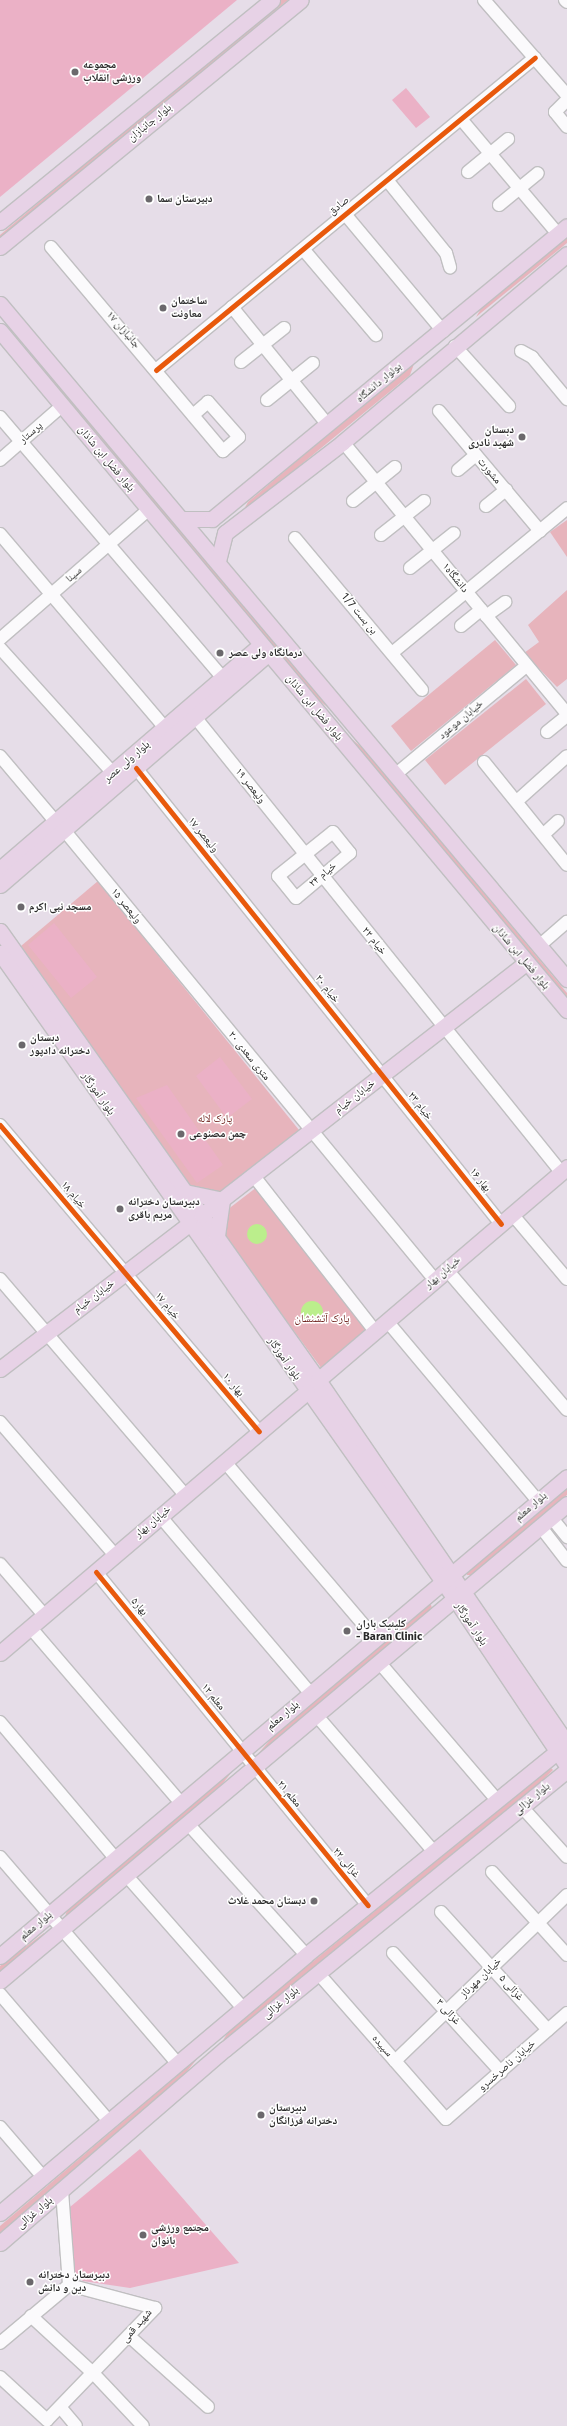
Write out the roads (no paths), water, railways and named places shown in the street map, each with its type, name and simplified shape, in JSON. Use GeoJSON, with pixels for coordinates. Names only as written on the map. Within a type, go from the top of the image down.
{"type":"FeatureCollection","features":[{"type":"Feature","properties":{"kind":"main road","name":"بلوار جانبازان"},"geometry":{"type":"LineString","coordinates":[[0,222],[272,0]]}},
{"type":"Feature","properties":{"kind":"main road","name":"بلوار جانبازان"},"geometry":{"type":"LineString","coordinates":[[0,247],[301,0]]}},
{"type":"Feature","properties":{"kind":"main road","name":"بولوار دانشگاه"},"geometry":{"type":"LineString","coordinates":[[182,519],[212,519],[328,425],[562,230]]}},
{"type":"Feature","properties":{"kind":"main road","name":"بولوار دانشگاه"},"geometry":{"type":"LineString","coordinates":[[218,561],[225,533],[343,442],[455,346],[567,254]]}},
{"type":"Feature","properties":{"kind":"main road","name":"بلوار فضل ابن شاذان"},"geometry":{"type":"LineString","coordinates":[[0,304],[218,561],[567,979]]}},
{"type":"Feature","properties":{"kind":"main road"},"geometry":{"type":"LineString","coordinates":[[0,331],[14,320]]}},
{"type":"Feature","properties":{"kind":"main road"},"geometry":{"type":"LineString","coordinates":[[442,330],[455,346]]}},
{"type":"Feature","properties":{"kind":"main road","name":"بلوار فضل ابن شاذان"},"geometry":{"type":"LineString","coordinates":[[0,331],[526,964],[567,1010]]}},
{"type":"Feature","properties":{"kind":"main road","name":"بلوار ولی عصر"},"geometry":{"type":"LineString","coordinates":[[0,885],[112,772],[164,727],[264,649]]}},
{"type":"Feature","properties":{"kind":"main road","name":"بلوار ولی عصر"},"geometry":{"type":"LineString","coordinates":[[0,869],[136,768],[195,717],[230,675]]}},
{"type":"Feature","properties":{"kind":"main road"},"geometry":{"type":"LineString","coordinates":[[329,726],[344,712]]}},
{"type":"Feature","properties":{"kind":"main road","name":"بلوار آموزگار"},"geometry":{"type":"LineString","coordinates":[[0,931],[189,1224],[307,1392],[448,1579]]}},
{"type":"Feature","properties":{"kind":"main road","name":"بلوار آموزگار"},"geometry":{"type":"LineString","coordinates":[[0,953],[185,1192],[318,1380],[458,1594],[564,1745],[567,1766]]}},
{"type":"Feature","properties":{"kind":"main road","name":"خیابان خیام"},"geometry":{"type":"LineString","coordinates":[[202,1215],[526,964]]}},
{"type":"Feature","properties":{"kind":"main road","name":"خیابان بهار"},"geometry":{"type":"LineString","coordinates":[[318,1380],[564,1169]]}},
{"type":"Feature","properties":{"kind":"main road"},"geometry":{"type":"LineString","coordinates":[[185,1192],[222,1200],[217,1237]]}},
{"type":"Feature","properties":{"kind":"main road","name":"خیابان خیام"},"geometry":{"type":"LineString","coordinates":[[0,1369],[189,1224]]}},
{"type":"Feature","properties":{"kind":"main road"},"geometry":{"type":"LineString","coordinates":[[249,1309],[262,1301]]}},
{"type":"Feature","properties":{"kind":"main road","name":"خیابان بهار"},"geometry":{"type":"LineString","coordinates":[[0,1653],[259,1431],[307,1392]]}},
{"type":"Feature","properties":{"kind":"main road","name":"بلوار معلم"},"geometry":{"type":"LineString","coordinates":[[0,1956],[51,1914],[114,1857],[375,1638],[448,1579],[567,1477]]}},
{"type":"Feature","properties":{"kind":"main road","name":"بلوار معلم"},"geometry":{"type":"LineString","coordinates":[[0,1981],[126,1874],[189,1824],[458,1594],[567,1504]]}},
{"type":"Feature","properties":{"kind":"main road","name":"بلوار غزالی"},"geometry":{"type":"LineString","coordinates":[[0,2213],[176,2063],[306,1955],[564,1745]]}},
{"type":"Feature","properties":{"kind":"main road","name":"بلوار غزالی"},"geometry":{"type":"LineString","coordinates":[[0,2243],[62,2191],[216,2056],[567,1770]]}},
{"type":"Feature","properties":{"kind":"main road"},"geometry":{"type":"LineString","coordinates":[[203,2041],[216,2056]]}},
{"type":"Feature","properties":{"kind":"street"},"geometry":{"type":"LineString","coordinates":[[484,0],[567,95]]}},
{"type":"Feature","properties":{"kind":"street","name":"صادق"},"geometry":{"type":"LineString","coordinates":[[156,370],[535,58]]}},
{"type":"Feature","properties":{"kind":"street"},"geometry":{"type":"LineString","coordinates":[[567,100],[555,112],[567,127]]}},
{"type":"Feature","properties":{"kind":"street"},"geometry":{"type":"LineString","coordinates":[[461,119],[520,188],[562,230]]}},
{"type":"Feature","properties":{"kind":"street"},"geometry":{"type":"LineString","coordinates":[[468,172],[508,139]]}},
{"type":"Feature","properties":{"kind":"street"},"geometry":{"type":"LineString","coordinates":[[499,205],[538,173]]}},
{"type":"Feature","properties":{"kind":"street"},"geometry":{"type":"LineString","coordinates":[[387,180],[446,253],[450,267]]}},
{"type":"Feature","properties":{"kind":"street"},"geometry":{"type":"LineString","coordinates":[[346,214],[442,330]]}},
{"type":"Feature","properties":{"kind":"street","name":"جانبازان ۱۷"},"geometry":{"type":"LineString","coordinates":[[51,247],[193,415]]}},
{"type":"Feature","properties":{"kind":"street"},"geometry":{"type":"LineString","coordinates":[[303,249],[376,335]]}},
{"type":"Feature","properties":{"kind":"street"},"geometry":{"type":"LineString","coordinates":[[232,307],[328,425]]}},
{"type":"Feature","properties":{"kind":"street"},"geometry":{"type":"LineString","coordinates":[[241,362],[284,328]]}},
{"type":"Feature","properties":{"kind":"street"},"geometry":{"type":"LineString","coordinates":[[455,346],[509,406]]}},
{"type":"Feature","properties":{"kind":"street"},"geometry":{"type":"LineString","coordinates":[[521,351],[532,357],[567,399]]}},
{"type":"Feature","properties":{"kind":"street"},"geometry":{"type":"LineString","coordinates":[[267,400],[313,363]]}},
{"type":"Feature","properties":{"kind":"street","name":"پرستار"},"geometry":{"type":"LineString","coordinates":[[0,460],[62,406]]}},
{"type":"Feature","properties":{"kind":"street","name":"مشورت"},"geometry":{"type":"LineString","coordinates":[[439,410],[540,531]]}},
{"type":"Feature","properties":{"kind":"street"},"geometry":{"type":"LineString","coordinates":[[0,417],[165,611],[230,675]]}},
{"type":"Feature","properties":{"kind":"street","name":"دانشگاه۱"},"geometry":{"type":"LineString","coordinates":[[343,442],[526,666],[566,711]]}},
{"type":"Feature","properties":{"kind":"street"},"geometry":{"type":"LineString","coordinates":[[458,470],[476,455]]}},
{"type":"Feature","properties":{"kind":"street"},"geometry":{"type":"LineString","coordinates":[[353,501],[395,467]]}},
{"type":"Feature","properties":{"kind":"street"},"geometry":{"type":"LineString","coordinates":[[486,506],[506,490]]}},
{"type":"Feature","properties":{"kind":"street"},"geometry":{"type":"LineString","coordinates":[[381,535],[424,501]]}},
{"type":"Feature","properties":{"kind":"street"},"geometry":{"type":"LineString","coordinates":[[392,653],[567,508]]}},
{"type":"Feature","properties":{"kind":"street","name":"سینا"},"geometry":{"type":"LineString","coordinates":[[0,639],[148,510]]}},
{"type":"Feature","properties":{"kind":"street"},"geometry":{"type":"LineString","coordinates":[[410,568],[454,533]]}},
{"type":"Feature","properties":{"kind":"street"},"geometry":{"type":"LineString","coordinates":[[4,538],[164,727]]}},
{"type":"Feature","properties":{"kind":"street","name":"بن بست 1/7"},"geometry":{"type":"LineString","coordinates":[[295,538],[422,690]]}},
{"type":"Feature","properties":{"kind":"street"},"geometry":{"type":"LineString","coordinates":[[461,626],[505,602]]}},
{"type":"Feature","properties":{"kind":"street"},"geometry":{"type":"LineString","coordinates":[[0,648],[55,707],[112,772]]}},
{"type":"Feature","properties":{"kind":"street","name":"خیابان موعود"},"geometry":{"type":"LineString","coordinates":[[396,774],[526,666]]}},
{"type":"Feature","properties":{"kind":"street"},"geometry":{"type":"LineString","coordinates":[[547,732],[566,711]]}},
{"type":"Feature","properties":{"kind":"street","name":"ولیعصر ۱۹"},"geometry":{"type":"LineString","coordinates":[[195,717],[305,855]]}},
{"type":"Feature","properties":{"kind":"street","name":"ولیعصر ۱۵"},"geometry":{"type":"LineString","coordinates":[[0,756],[60,825],[188,982]]}},
{"type":"Feature","properties":{"kind":"street"},"geometry":{"type":"LineString","coordinates":[[517,801],[567,756]]}},
{"type":"Feature","properties":{"kind":"street"},"geometry":{"type":"LineString","coordinates":[[484,762],[544,834],[567,865]]}},
{"type":"Feature","properties":{"kind":"street","name":"ولیعصر ۱۷"},"geometry":{"type":"LineString","coordinates":[[136,768],[256,915]]}},
{"type":"Feature","properties":{"kind":"street"},"geometry":{"type":"LineString","coordinates":[[544,834],[558,821]]}},
{"type":"Feature","properties":{"kind":"street","name":"خیام ۲۴"},"geometry":{"type":"LineString","coordinates":[[333,832],[350,853],[296,898],[278,876],[305,855],[333,832]]}},
{"type":"Feature","properties":{"kind":"street","name":"خیام ۲۲"},"geometry":{"type":"LineString","coordinates":[[305,855],[502,1099],[564,1169]]}},
{"type":"Feature","properties":{"kind":"street","name":"خیام ۲۰"},"geometry":{"type":"LineString","coordinates":[[256,915],[382,1075]]}},
{"type":"Feature","properties":{"kind":"street"},"geometry":{"type":"LineString","coordinates":[[539,946],[567,922]]}},
{"type":"Feature","properties":{"kind":"street","name":"۲۰ متری سعدی"},"geometry":{"type":"LineString","coordinates":[[188,982],[435,1280]]}},
{"type":"Feature","properties":{"kind":"street","name":"خیام ۲۳"},"geometry":{"type":"LineString","coordinates":[[382,1075],[443,1149]]}},
{"type":"Feature","properties":{"kind":"street","name":"خیام ۱۸"},"geometry":{"type":"LineString","coordinates":[[2,1127],[126,1273]]}},
{"type":"Feature","properties":{"kind":"street","name":"بهار ۱۶"},"geometry":{"type":"LineString","coordinates":[[443,1149],[501,1224]]}},
{"type":"Feature","properties":{"kind":"street"},"geometry":{"type":"LineString","coordinates":[[253,1175],[375,1332]]}},
{"type":"Feature","properties":{"kind":"street"},"geometry":{"type":"LineString","coordinates":[[512,1214],[567,1279]]}},
{"type":"Feature","properties":{"kind":"street"},"geometry":{"type":"LineString","coordinates":[[447,1270],[567,1410]]}},
{"type":"Feature","properties":{"kind":"street","name":"خیام ۱۷"},"geometry":{"type":"LineString","coordinates":[[126,1273],[192,1352]]}},
{"type":"Feature","properties":{"kind":"street"},"geometry":{"type":"LineString","coordinates":[[0,1279],[185,1495]]}},
{"type":"Feature","properties":{"kind":"street"},"geometry":{"type":"LineString","coordinates":[[387,1321],[538,1501]]}},
{"type":"Feature","properties":{"kind":"street","name":"بهار ۱۰"},"geometry":{"type":"LineString","coordinates":[[192,1352],[259,1431]]}},
{"type":"Feature","properties":{"kind":"street"},"geometry":{"type":"LineString","coordinates":[[0,1422],[114,1555]]}},
{"type":"Feature","properties":{"kind":"street"},"geometry":{"type":"LineString","coordinates":[[224,1462],[375,1638]]}},
{"type":"Feature","properties":{"kind":"street"},"geometry":{"type":"LineString","coordinates":[[160,1516],[310,1694]]}},
{"type":"Feature","properties":{"kind":"street"},"geometry":{"type":"LineString","coordinates":[[546,1521],[567,1537]]}},
{"type":"Feature","properties":{"kind":"street"},"geometry":{"type":"LineString","coordinates":[[546,1521],[567,1561]]}},
{"type":"Feature","properties":{"kind":"street"},"geometry":{"type":"LineString","coordinates":[[0,1564],[44,1615]]}},
{"type":"Feature","properties":{"kind":"street","name":"بهار۵"},"geometry":{"type":"LineString","coordinates":[[96,1572],[167,1656]]}},
{"type":"Feature","properties":{"kind":"street"},"geometry":{"type":"LineString","coordinates":[[30,1627],[180,1803]]}},
{"type":"Feature","properties":{"kind":"street","name":"معلم ۱۲"},"geometry":{"type":"LineString","coordinates":[[167,1656],[243,1750],[254,1768]]}},
{"type":"Feature","properties":{"kind":"street"},"geometry":{"type":"LineString","coordinates":[[379,1662],[497,1800]]}},
{"type":"Feature","properties":{"kind":"street"},"geometry":{"type":"LineString","coordinates":[[317,1716],[434,1852]]}},
{"type":"Feature","properties":{"kind":"street"},"geometry":{"type":"LineString","coordinates":[[0,1722],[114,1857]]}},
{"type":"Feature","properties":{"kind":"street","name":"معلم ۲۱"},"geometry":{"type":"LineString","coordinates":[[254,1768],[308,1833]]}},
{"type":"Feature","properties":{"kind":"street"},"geometry":{"type":"LineString","coordinates":[[522,1807],[567,1857]]}},
{"type":"Feature","properties":{"kind":"street"},"geometry":{"type":"LineString","coordinates":[[189,1824],[306,1955]]}},
{"type":"Feature","properties":{"kind":"street","name":"غزالی ۲۲"},"geometry":{"type":"LineString","coordinates":[[308,1833],[368,1905]]}},
{"type":"Feature","properties":{"kind":"street"},"geometry":{"type":"LineString","coordinates":[[0,1857],[51,1914],[176,2063]]}},
{"type":"Feature","properties":{"kind":"street"},"geometry":{"type":"LineString","coordinates":[[492,1872],[567,1955]]}},
{"type":"Feature","properties":{"kind":"street"},"geometry":{"type":"LineString","coordinates":[[126,1874],[243,2008]]}},
{"type":"Feature","properties":{"kind":"street","name":"خیابان مهرناز"},"geometry":{"type":"LineString","coordinates":[[395,2061],[567,1896]]}},
{"type":"Feature","properties":{"kind":"street","name":"غزالی ۵"},"geometry":{"type":"LineString","coordinates":[[441,1912],[548,2030]]}},
{"type":"Feature","properties":{"kind":"street","name":"غزالی ۳"},"geometry":{"type":"LineString","coordinates":[[393,1952],[501,2072]]}},
{"type":"Feature","properties":{"kind":"street","name":"سپیده"},"geometry":{"type":"LineString","coordinates":[[318,1972],[446,2119]]}},
{"type":"Feature","properties":{"kind":"street"},"geometry":{"type":"LineString","coordinates":[[0,1994],[47,2051],[109,2121]]}},
{"type":"Feature","properties":{"kind":"street","name":"خیابان ناصرخسرو"},"geometry":{"type":"LineString","coordinates":[[446,2119],[567,2013]]}},
{"type":"Feature","properties":{"kind":"street"},"geometry":{"type":"LineString","coordinates":[[0,2127],[43,2177]]}},
{"type":"Feature","properties":{"kind":"street"},"geometry":{"type":"LineString","coordinates":[[0,2343],[69,2285],[62,2191]]}},
{"type":"Feature","properties":{"kind":"street","name":"شهید قمی"},"geometry":{"type":"LineString","coordinates":[[0,2377],[47,2420],[62,2408],[155,2308],[69,2285]]}},
{"type":"Feature","properties":{"kind":"street"},"geometry":{"type":"LineString","coordinates":[[31,2316],[94,2374],[143,2426]]}},
{"type":"Feature","properties":{"kind":"street"},"geometry":{"type":"LineString","coordinates":[[129,2336],[208,2407]]}},
{"type":"Feature","properties":{"kind":"street"},"geometry":{"type":"LineString","coordinates":[[62,2408],[76,2426]]}},
{"type":"Feature","properties":{"kind":"place","name":"مجموعه ورزشی انقلاب"},"geometry":{"type":"Point","coordinates":[75,72]}},
{"type":"Feature","properties":{"kind":"place","name":"دبیرستان سما"},"geometry":{"type":"Point","coordinates":[149,199]}},
{"type":"Feature","properties":{"kind":"place","name":"ساختمان معاونت"},"geometry":{"type":"Point","coordinates":[163,308]}},
{"type":"Feature","properties":{"kind":"place","name":"دبستان شهید نادری"},"geometry":{"type":"Point","coordinates":[522,437]}},
{"type":"Feature","properties":{"kind":"place","name":"درمانگاه ولی عصر"},"geometry":{"type":"Point","coordinates":[220,653]}},
{"type":"Feature","properties":{"kind":"place","name":"مسجد نبی اکرم"},"geometry":{"type":"Point","coordinates":[21,907]}},
{"type":"Feature","properties":{"kind":"place","name":"دبستان دخترانه دادپور"},"geometry":{"type":"Point","coordinates":[22,1045]}},
{"type":"Feature","properties":{"kind":"place","name":"چمن مصنوعی"},"geometry":{"type":"Point","coordinates":[181,1134]}},
{"type":"Feature","properties":{"kind":"place","name":"دبیرستان دخترانه مریم باقری"},"geometry":{"type":"Point","coordinates":[120,1209]}},
{"type":"Feature","properties":{"kind":"place","name":"کلینیک باران - Baran Clinic"},"geometry":{"type":"Point","coordinates":[347,1631]}},
{"type":"Feature","properties":{"kind":"place","name":"دبستان محمد غلاث"},"geometry":{"type":"Point","coordinates":[314,1901]}},
{"type":"Feature","properties":{"kind":"place","name":"دبیرستان دخترانه فرزانگان"},"geometry":{"type":"Point","coordinates":[261,2115]}},
{"type":"Feature","properties":{"kind":"place","name":"مجتمع ورزشی بانوان"},"geometry":{"type":"Point","coordinates":[143,2235]}},
{"type":"Feature","properties":{"kind":"place","name":"دبیرستان دخترانه دین و دانش"},"geometry":{"type":"Point","coordinates":[30,2282]}},
{"type":"Feature","properties":{"kind":"park label","name":"پارک لاله"},"geometry":{"type":"Point","coordinates":[215,1119]}},
{"type":"Feature","properties":{"kind":"park label","name":"پارک آتشنشان"},"geometry":{"type":"Point","coordinates":[322,1319]}}]}
